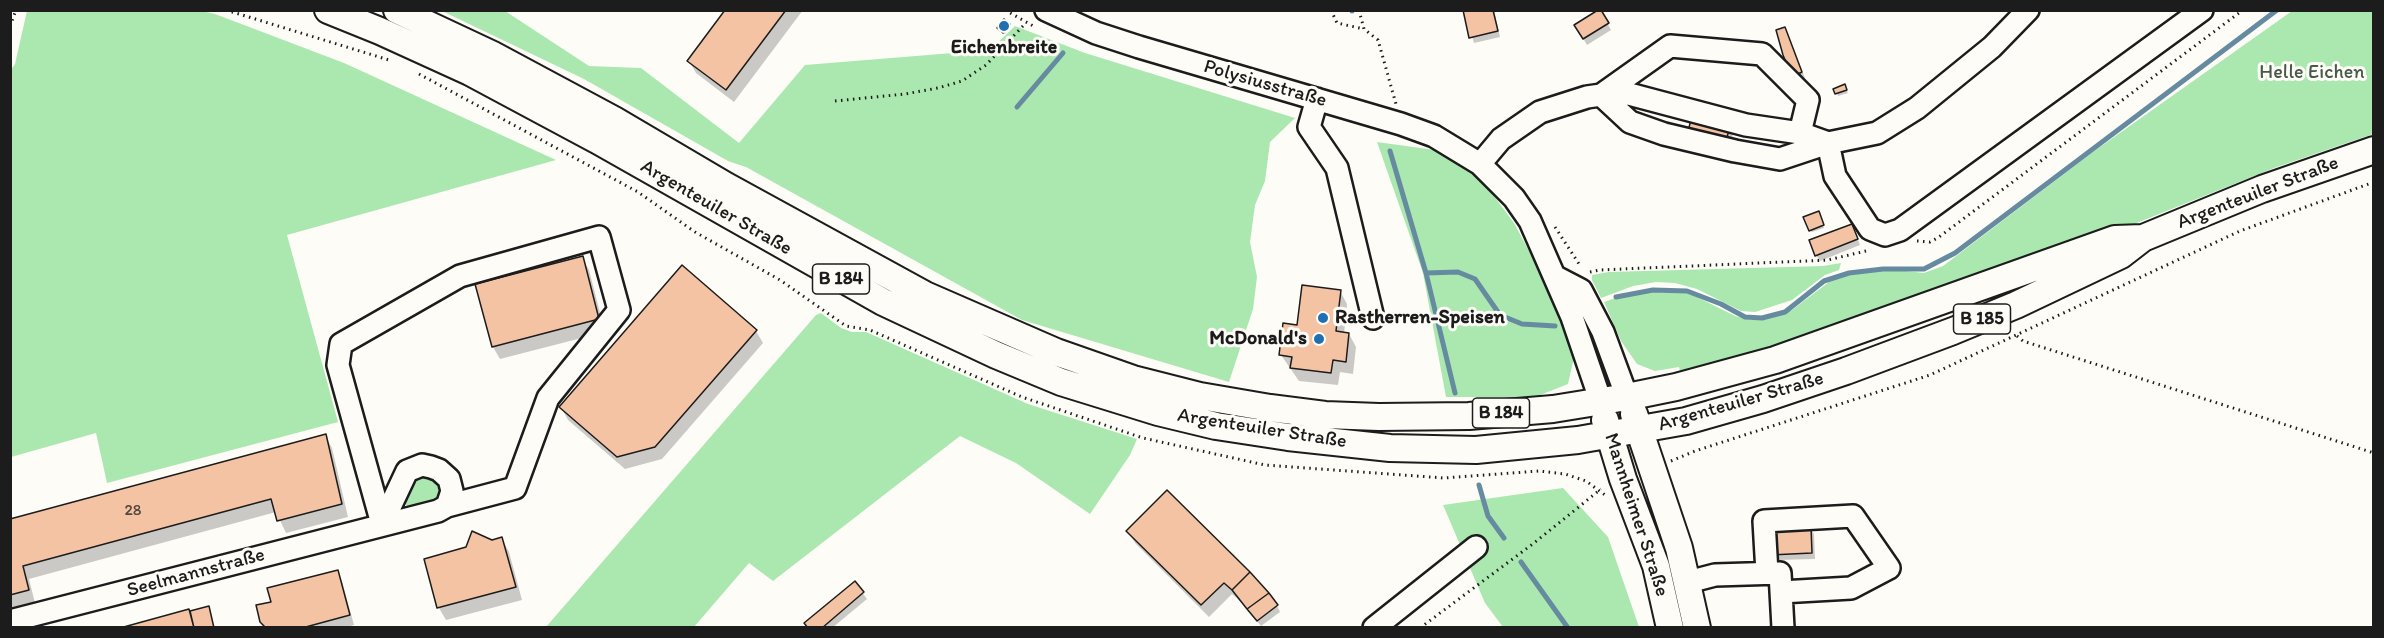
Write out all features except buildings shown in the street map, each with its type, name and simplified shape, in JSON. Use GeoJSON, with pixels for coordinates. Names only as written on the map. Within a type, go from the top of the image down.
{"type":"FeatureCollection","features":[{"type":"Feature","properties":{"kind":"main road","name":"Argenteuiler Straße"},"geometry":{"type":"LineString","coordinates":[[328,10],[380,30],[470,72],[597,140],[883,302],[945,333],[1061,382],[1158,412],[1216,426],[1287,437],[1390,448],[1476,450],[1609,436],[1686,421],[1763,399],[1898,352],[2016,305],[2121,255],[2143,238],[2262,189],[2373,150]]}},
{"type":"Feature","properties":{"kind":"main road","name":"Argenteuiler Straße"},"geometry":{"type":"LineString","coordinates":[[397,10],[491,54],[594,109],[726,186],[925,295],[1056,352],[1133,379],[1200,396],[1270,408],[1325,415],[1469,416],[1553,409],[1627,397],[1680,386],[1775,360],[2115,239],[2143,238]]}},
{"type":"Feature","properties":{"kind":"main road","name":"Mannheimer Straße"},"geometry":{"type":"LineString","coordinates":[[1627,397],[1688,582],[1697,627]]}},
{"type":"Feature","properties":{"kind":"main road","name":"Mannheimer Straße"},"geometry":{"type":"LineString","coordinates":[[1601,402],[1609,436],[1656,566],[1670,627]]}},
{"type":"Feature","properties":{"kind":"street","name":"Polysiusstraße"},"geometry":{"type":"LineString","coordinates":[[1046,10],[1096,33],[1139,47],[1401,124],[1434,136],[1480,164],[1514,198],[1530,221],[1556,277],[1587,357],[1601,402]]}},
{"type":"Feature","properties":{"kind":"street"},"geometry":{"type":"LineString","coordinates":[[1600,95],[1630,122],[1664,134],[1780,159],[1828,143],[1877,133],[1917,108],[1992,47],[2028,10]]}},
{"type":"Feature","properties":{"kind":"street"},"geometry":{"type":"LineString","coordinates":[[1828,143],[1835,177],[1870,229],[1885,235],[1900,230],[2202,10]]}},
{"type":"Feature","properties":{"kind":"street"},"geometry":{"type":"LineString","coordinates":[[1600,95],[1670,46],[1762,54],[1808,100],[1800,133]]}},
{"type":"Feature","properties":{"kind":"street"},"geometry":{"type":"LineString","coordinates":[[1480,164],[1501,139],[1540,112],[1600,95],[1629,94],[1746,125],[1800,133],[1828,143]]}},
{"type":"Feature","properties":{"kind":"street"},"geometry":{"type":"LineString","coordinates":[[1317,99],[1309,127],[1337,168],[1373,318]]}},
{"type":"Feature","properties":{"kind":"street","name":"Seelmannstraße"},"geometry":{"type":"LineString","coordinates":[[10,621],[382,524],[428,515],[447,506],[515,488],[548,398],[619,310],[599,237],[460,276],[341,344],[338,366],[382,524]]}},
{"type":"Feature","properties":{"kind":"street"},"geometry":{"type":"LineString","coordinates":[[1556,277],[1581,290],[1603,332],[1627,397]]}},
{"type":"Feature","properties":{"kind":"street"},"geometry":{"type":"LineString","coordinates":[[382,524],[407,471],[422,465],[439,470],[449,479],[452,491],[447,506]]}},
{"type":"Feature","properties":{"kind":"street"},"geometry":{"type":"LineString","coordinates":[[1767,573],[1764,521],[1852,516],[1889,568],[1851,588],[1781,591]]}},
{"type":"Feature","properties":{"kind":"street"},"geometry":{"type":"LineString","coordinates":[[1374,627],[1476,547]]}},
{"type":"Feature","properties":{"kind":"street"},"geometry":{"type":"LineString","coordinates":[[1688,582],[1715,575],[1780,573],[1783,627]]}},
{"type":"Feature","properties":{"kind":"path"},"geometry":{"type":"LineString","coordinates":[[10,26],[16,10]]}},
{"type":"Feature","properties":{"kind":"path"},"geometry":{"type":"LineString","coordinates":[[1331,10],[1337,23],[1364,29],[1378,40],[1401,124]]}},
{"type":"Feature","properties":{"kind":"path"},"geometry":{"type":"LineString","coordinates":[[1359,10],[1364,29]]}},
{"type":"Feature","properties":{"kind":"path"},"geometry":{"type":"LineString","coordinates":[[834,101],[905,94],[962,81],[986,65],[1023,26]]}},
{"type":"Feature","properties":{"kind":"path"},"geometry":{"type":"LineString","coordinates":[[1695,451],[1930,375],[2240,231],[2373,182]]}},
{"type":"Feature","properties":{"kind":"path"},"geometry":{"type":"LineString","coordinates":[[2017,336],[2023,341],[2373,453]]}},
{"type":"Feature","properties":{"kind":"path"},"geometry":{"type":"LineString","coordinates":[[1420,627],[1534,543],[1600,490],[1609,499]]}},
{"type":"Feature","properties":{"kind":"green space"},"geometry":{"type":"Polygon","coordinates":[[[197,10],[215,14],[344,63],[556,160],[287,235],[338,422],[107,483],[96,433],[11,457],[10,71],[15,64],[27,11],[197,10]]]}},
{"type":"Feature","properties":{"kind":"green space"},"geometry":{"type":"Polygon","coordinates":[[[442,11],[505,11],[589,66],[641,68],[739,143],[805,65],[990,50],[1015,26],[1085,53],[1295,118],[1270,142],[1265,181],[1255,205],[1250,242],[1257,277],[1253,309],[1229,382],[1022,320],[746,167],[728,161],[584,79],[442,11]]]}},
{"type":"Feature","properties":{"kind":"green space","name":"Helle Eichen"},"geometry":{"type":"Polygon","coordinates":[[[2292,11],[2373,11],[2373,134],[2274,168],[2124,228],[1817,335],[1681,375],[1679,367],[1655,371],[1637,364],[1621,341],[1604,302],[1630,293],[1677,289],[1735,316],[1751,320],[1775,316],[1792,310],[1829,282],[1853,273],[1887,269],[1924,273],[1943,266],[2093,152],[2292,11]]]}},
{"type":"Feature","properties":{"kind":"green space"},"geometry":{"type":"Polygon","coordinates":[[[1377,142],[1435,150],[1482,180],[1514,223],[1546,283],[1574,357],[1568,384],[1535,397],[1446,397],[1423,273],[1377,142]]]}},
{"type":"Feature","properties":{"kind":"green space"},"geometry":{"type":"Polygon","coordinates":[[[1841,263],[1839,270],[1825,275],[1792,300],[1755,312],[1741,311],[1697,289],[1675,283],[1656,282],[1633,286],[1601,298],[1592,280],[1592,275],[1609,272],[1823,266],[1841,263]]]}},
{"type":"Feature","properties":{"kind":"green space"},"geometry":{"type":"Polygon","coordinates":[[[821,313],[841,328],[852,332],[866,332],[1028,404],[1137,439],[1130,455],[1090,514],[1016,463],[960,436],[773,581],[749,563],[694,627],[546,627],[816,315],[821,313]]]}},
{"type":"Feature","properties":{"kind":"green space"},"geometry":{"type":"Polygon","coordinates":[[[422,475],[432,477],[438,482],[439,493],[435,501],[422,507],[409,507],[404,503],[402,494],[410,482],[422,475]]]}},
{"type":"Feature","properties":{"kind":"green space"},"geometry":{"type":"Polygon","coordinates":[[[1563,488],[1608,537],[1639,627],[1503,627],[1485,603],[1443,505],[1563,488]]]}},
{"type":"Feature","properties":{"kind":"waterway"},"geometry":{"type":"LineString","coordinates":[[1616,297],[1653,290],[1687,291],[1721,304],[1745,317],[1762,318],[1785,312],[1824,281],[1849,273],[1883,269],[1924,269],[1955,253],[2277,10]]}},
{"type":"Feature","properties":{"kind":"waterway"},"geometry":{"type":"LineString","coordinates":[[1017,107],[1063,53]]}},
{"type":"Feature","properties":{"kind":"waterway"},"geometry":{"type":"LineString","coordinates":[[1390,151],[1426,273],[1455,393]]}},
{"type":"Feature","properties":{"kind":"waterway"},"geometry":{"type":"LineString","coordinates":[[1426,273],[1458,272],[1475,279],[1500,315],[1522,324],[1555,326]]}},
{"type":"Feature","properties":{"kind":"waterway"},"geometry":{"type":"LineString","coordinates":[[1479,485],[1488,516],[1504,538]]}},
{"type":"Feature","properties":{"kind":"waterway"},"geometry":{"type":"LineString","coordinates":[[1521,562],[1568,628]]}},
{"type":"Feature","properties":{"kind":"place","name":"Eichenbreite"},"geometry":{"type":"Point","coordinates":[1004,26]}},
{"type":"Feature","properties":{"kind":"place","name":"Rastherren-Speisen"},"geometry":{"type":"Point","coordinates":[1323,318]}},
{"type":"Feature","properties":{"kind":"place","name":"McDonald's"},"geometry":{"type":"Point","coordinates":[1319,339]}}]}
